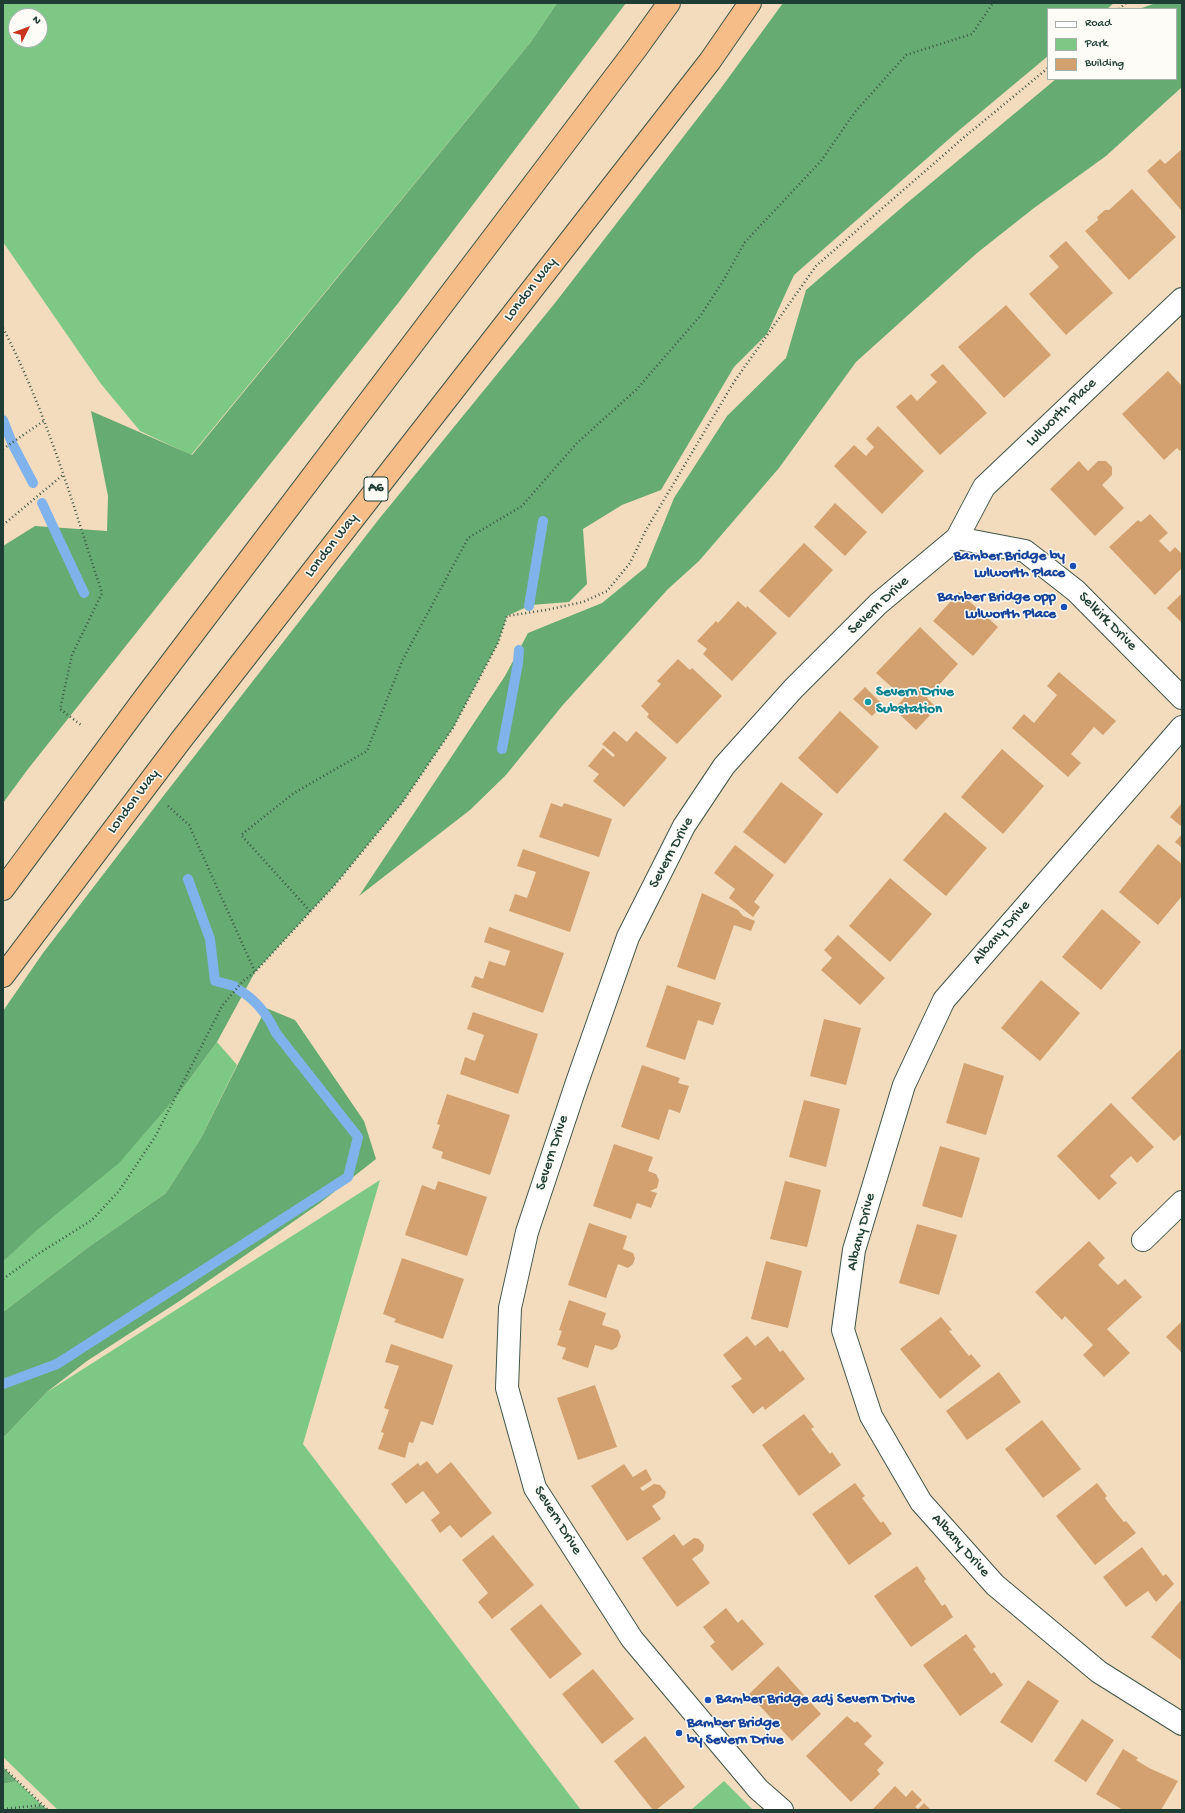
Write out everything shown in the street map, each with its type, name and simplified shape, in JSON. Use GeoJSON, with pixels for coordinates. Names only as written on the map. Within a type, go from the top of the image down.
{"type":"FeatureCollection","features":[{"type":"Feature","properties":{"kind":"highway"},"geometry":{"type":"LineString","coordinates":[[3,889],[151,690],[636,49],[669,3]]}},
{"type":"Feature","properties":{"kind":"highway","name":"London Way"},"geometry":{"type":"LineString","coordinates":[[3,976],[181,740],[710,61],[750,3]]}},
{"type":"Feature","properties":{"kind":"street","name":"Lulworth Place"},"geometry":{"type":"LineString","coordinates":[[957,538],[984,487],[1182,299]]}},
{"type":"Feature","properties":{"kind":"street","name":"Selkirk Drive"},"geometry":{"type":"LineString","coordinates":[[957,538],[1025,551],[1076,591],[1182,698]]}},
{"type":"Feature","properties":{"kind":"street","name":"Severn Drive"},"geometry":{"type":"LineString","coordinates":[[782,1810],[758,1789],[632,1639],[535,1488],[506,1388],[510,1308],[527,1232],[576,1085],[628,937],[684,826],[724,766],[793,689],[878,604],[957,538]]}},
{"type":"Feature","properties":{"kind":"street","name":"Albany Drive"},"geometry":{"type":"LineString","coordinates":[[1182,727],[944,1000],[901,1092],[854,1250],[844,1330],[871,1416],[921,1502],[1002,1590],[1099,1672],[1182,1724]]}},
{"type":"Feature","properties":{"kind":"street"},"geometry":{"type":"LineString","coordinates":[[1143,1240],[1182,1202]]}},
{"type":"Feature","properties":{"kind":"path"},"geometry":{"type":"LineString","coordinates":[[310,911],[241,835],[294,792],[366,751],[402,661],[468,538],[522,506],[577,443],[636,390],[701,315],[723,281],[745,242],[821,161],[854,112],[906,55],[972,34],[993,3]]}},
{"type":"Feature","properties":{"kind":"path"},"geometry":{"type":"LineString","coordinates":[[3,1279],[38,1254],[92,1220],[119,1191],[155,1137],[222,1006],[243,980],[255,972],[310,911],[402,803],[453,728],[498,643],[507,616],[583,602],[607,591],[630,563],[646,530],[734,382],[816,266],[962,139],[1047,69]]}},
{"type":"Feature","properties":{"kind":"path"},"geometry":{"type":"LineString","coordinates":[[3,328],[45,420],[102,593],[72,655],[60,709],[81,725]]}},
{"type":"Feature","properties":{"kind":"path"},"geometry":{"type":"LineString","coordinates":[[3,449],[45,420]]}},
{"type":"Feature","properties":{"kind":"path"},"geometry":{"type":"LineString","coordinates":[[3,525],[64,474]]}},
{"type":"Feature","properties":{"kind":"path"},"geometry":{"type":"LineString","coordinates":[[166,804],[189,825],[255,972]]}},
{"type":"Feature","properties":{"kind":"path"},"geometry":{"type":"LineString","coordinates":[[3,1767],[48,1810]]}},
{"type":"Feature","properties":{"kind":"path"},"geometry":{"type":"LineString","coordinates":[[3,1809],[42,1805]]}},
{"type":"Feature","properties":{"kind":"green space"},"geometry":{"type":"Polygon","coordinates":[[[3,3],[557,3],[530,43],[191,455],[140,431],[101,384],[3,242],[3,3]]]}},
{"type":"Feature","properties":{"kind":"green space"},"geometry":{"type":"Polygon","coordinates":[[[557,3],[626,3],[399,302],[28,769],[3,803],[3,546],[35,526],[107,531],[108,496],[91,411],[192,455],[530,43],[557,3]]]}},
{"type":"Feature","properties":{"kind":"green space"},"geometry":{"type":"Polygon","coordinates":[[[783,3],[1114,3],[1108,8],[1047,8],[1047,57],[957,132],[794,275],[767,334],[734,367],[661,490],[622,505],[583,529],[587,584],[569,602],[531,605],[507,616],[498,643],[453,728],[402,803],[334,886],[255,972],[217,1042],[181,1091],[119,1163],[37,1230],[3,1262],[3,1011],[43,953],[161,799],[379,519],[555,303],[721,88],[783,3]]]}},
{"type":"Feature","properties":{"kind":"green space"},"geometry":{"type":"Polygon","coordinates":[[[1156,3],[1182,3],[1182,87],[1106,156],[1034,208],[977,253],[856,362],[779,468],[699,561],[668,589],[562,706],[506,775],[470,810],[359,896],[505,676],[528,633],[602,603],[646,567],[674,498],[727,416],[786,358],[806,290],[907,203],[1055,80],[1177,80],[1177,8],[1142,8],[1156,3]]]}},
{"type":"Feature","properties":{"kind":"green space"},"geometry":{"type":"Polygon","coordinates":[[[266,1008],[295,1020],[364,1121],[376,1159],[320,1203],[181,1300],[87,1361],[47,1392],[3,1438],[3,1312],[90,1246],[166,1193],[201,1138],[266,1008]]]}},
{"type":"Feature","properties":{"kind":"green space"},"geometry":{"type":"Polygon","coordinates":[[[217,1042],[237,1065],[201,1138],[166,1193],[90,1246],[3,1312],[3,1262],[181,1091],[217,1042]]]}},
{"type":"Feature","properties":{"kind":"green space"},"geometry":{"type":"Polygon","coordinates":[[[380,1180],[303,1444],[581,1810],[58,1810],[3,1757],[3,1438],[47,1392],[380,1180]]]}},
{"type":"Feature","properties":{"kind":"green space"},"geometry":{"type":"Polygon","coordinates":[[[3,1767],[17,1781],[3,1784],[3,1767]]]}},
{"type":"Feature","properties":{"kind":"green space"},"geometry":{"type":"Polygon","coordinates":[[[17,1781],[42,1805],[22,1810],[3,1810],[3,1784],[17,1781]]]}},
{"type":"Feature","properties":{"kind":"green space"},"geometry":{"type":"Polygon","coordinates":[[[724,1781],[753,1810],[691,1810],[724,1781]]]}},
{"type":"Feature","properties":{"kind":"green space"},"geometry":{"type":"Polygon","coordinates":[[[42,1805],[48,1810],[22,1810],[42,1805]]]}},
{"type":"Feature","properties":{"kind":"building"},"geometry":{"type":"Polygon","coordinates":[[[1182,149],[1182,211],[1147,171],[1160,159],[1165,164],[1182,149]]]}},
{"type":"Feature","properties":{"kind":"building"},"geometry":{"type":"Polygon","coordinates":[[[1132,189],[1176,237],[1129,280],[1085,231],[1098,220],[1097,217],[1105,210],[1109,210],[1132,189]]]}},
{"type":"Feature","properties":{"kind":"building"},"geometry":{"type":"Polygon","coordinates":[[[1066,241],[1113,293],[1066,335],[1029,294],[1059,267],[1049,256],[1066,241]]]}},
{"type":"Feature","properties":{"kind":"building"},"geometry":{"type":"Polygon","coordinates":[[[1006,305],[1051,355],[1004,398],[958,347],[1006,305]]]}},
{"type":"Feature","properties":{"kind":"building"},"geometry":{"type":"Polygon","coordinates":[[[943,364],[987,413],[940,455],[896,407],[911,394],[917,401],[937,382],[930,375],[943,364]]]}},
{"type":"Feature","properties":{"kind":"building"},"geometry":{"type":"Polygon","coordinates":[[[1168,371],[1182,386],[1182,449],[1180,451],[1177,448],[1164,460],[1122,414],[1168,371]]]}},
{"type":"Feature","properties":{"kind":"building"},"geometry":{"type":"Polygon","coordinates":[[[878,426],[924,471],[882,514],[834,466],[854,445],[866,456],[874,447],[866,439],[878,426]]]}},
{"type":"Feature","properties":{"kind":"building"},"geometry":{"type":"Polygon","coordinates":[[[1079,461],[1088,471],[1098,461],[1106,461],[1112,467],[1112,475],[1102,485],[1124,508],[1095,536],[1050,489],[1079,461]]]}},
{"type":"Feature","properties":{"kind":"building"},"geometry":{"type":"Polygon","coordinates":[[[835,503],[867,532],[845,556],[814,527],[835,503]]]}},
{"type":"Feature","properties":{"kind":"building"},"geometry":{"type":"Polygon","coordinates":[[[1150,514],[1168,533],[1159,541],[1170,552],[1175,547],[1182,554],[1182,568],[1155,595],[1109,547],[1138,520],[1141,522],[1150,514]]]}},
{"type":"Feature","properties":{"kind":"building"},"geometry":{"type":"Polygon","coordinates":[[[804,543],[833,570],[789,618],[759,591],[804,543]]]}},
{"type":"Feature","properties":{"kind":"building"},"geometry":{"type":"Polygon","coordinates":[[[959,592],[998,627],[973,656],[933,621],[959,592]]]}},
{"type":"Feature","properties":{"kind":"building"},"geometry":{"type":"Polygon","coordinates":[[[1182,593],[1182,623],[1167,608],[1182,593]]]}},
{"type":"Feature","properties":{"kind":"building"},"geometry":{"type":"Polygon","coordinates":[[[738,601],[746,608],[747,606],[777,633],[732,681],[703,654],[707,649],[697,641],[716,621],[718,623],[738,601]]]}},
{"type":"Feature","properties":{"kind":"building"},"geometry":{"type":"Polygon","coordinates":[[[920,627],[958,664],[927,698],[937,708],[916,730],[894,709],[904,698],[876,673],[920,627]]]}},
{"type":"Feature","properties":{"kind":"building"},"geometry":{"type":"Polygon","coordinates":[[[678,659],[690,670],[692,668],[722,696],[677,744],[647,717],[649,714],[641,706],[661,684],[657,681],[678,659]]]}},
{"type":"Feature","properties":{"kind":"building"},"geometry":{"type":"Polygon","coordinates":[[[1059,672],[1116,721],[1103,735],[1094,727],[1071,754],[1081,763],[1068,777],[1012,728],[1024,714],[1034,723],[1057,695],[1047,686],[1059,672]]]}},
{"type":"Feature","properties":{"kind":"building","name":"Severn Drive Substation"},"geometry":{"type":"Polygon","coordinates":[[[865,687],[883,705],[872,716],[853,699],[865,687]]]}},
{"type":"Feature","properties":{"kind":"building"},"geometry":{"type":"Polygon","coordinates":[[[840,711],[879,747],[837,794],[798,758],[840,711]]]}},
{"type":"Feature","properties":{"kind":"building"},"geometry":{"type":"Polygon","coordinates":[[[614,731],[627,742],[636,731],[667,758],[624,807],[593,781],[599,774],[588,766],[603,748],[613,757],[615,755],[602,744],[614,731]]]}},
{"type":"Feature","properties":{"kind":"building"},"geometry":{"type":"Polygon","coordinates":[[[1002,749],[1044,786],[1003,834],[961,797],[1002,749]]]}},
{"type":"Feature","properties":{"kind":"building"},"geometry":{"type":"Polygon","coordinates":[[[781,782],[823,814],[785,864],[743,832],[781,782]]]}},
{"type":"Feature","properties":{"kind":"building"},"geometry":{"type":"Polygon","coordinates":[[[551,803],[562,807],[564,803],[612,819],[599,857],[539,837],[551,803]]]}},
{"type":"Feature","properties":{"kind":"building"},"geometry":{"type":"Polygon","coordinates":[[[1182,803],[1182,827],[1170,817],[1182,803]]]}},
{"type":"Feature","properties":{"kind":"building"},"geometry":{"type":"Polygon","coordinates":[[[945,812],[987,848],[946,896],[903,860],[945,812]]]}},
{"type":"Feature","properties":{"kind":"building"},"geometry":{"type":"Polygon","coordinates":[[[1182,834],[1182,848],[1175,842],[1182,834]]]}},
{"type":"Feature","properties":{"kind":"building"},"geometry":{"type":"Polygon","coordinates":[[[1158,844],[1182,864],[1182,896],[1158,925],[1119,892],[1158,844]]]}},
{"type":"Feature","properties":{"kind":"building"},"geometry":{"type":"Polygon","coordinates":[[[735,845],[774,875],[754,902],[760,907],[753,917],[729,898],[735,889],[714,873],[735,845]]]}},
{"type":"Feature","properties":{"kind":"building"},"geometry":{"type":"Polygon","coordinates":[[[523,849],[590,872],[570,932],[509,911],[515,894],[527,898],[536,872],[517,866],[523,849]]]}},
{"type":"Feature","properties":{"kind":"building"},"geometry":{"type":"Polygon","coordinates":[[[890,878],[932,914],[890,962],[849,926],[890,878]]]}},
{"type":"Feature","properties":{"kind":"building"},"geometry":{"type":"Polygon","coordinates":[[[702,893],[738,910],[743,916],[755,921],[751,931],[734,925],[715,980],[677,967],[702,893]]]}},
{"type":"Feature","properties":{"kind":"building"},"geometry":{"type":"Polygon","coordinates":[[[1102,909],[1141,942],[1101,990],[1062,957],[1102,909]]]}},
{"type":"Feature","properties":{"kind":"building"},"geometry":{"type":"Polygon","coordinates":[[[489,927],[564,953],[543,1013],[471,987],[475,976],[483,979],[489,961],[505,966],[510,951],[484,942],[489,927]]]}},
{"type":"Feature","properties":{"kind":"building"},"geometry":{"type":"Polygon","coordinates":[[[838,935],[885,978],[860,1005],[821,970],[832,958],[824,950],[838,935]]]}},
{"type":"Feature","properties":{"kind":"building"},"geometry":{"type":"Polygon","coordinates":[[[1041,980],[1080,1013],[1040,1061],[1001,1028],[1041,980]]]}},
{"type":"Feature","properties":{"kind":"building"},"geometry":{"type":"Polygon","coordinates":[[[667,985],[721,1003],[713,1025],[698,1020],[685,1060],[646,1047],[667,985]]]}},
{"type":"Feature","properties":{"kind":"building"},"geometry":{"type":"Polygon","coordinates":[[[473,1012],[538,1034],[518,1094],[460,1074],[465,1057],[475,1061],[484,1035],[467,1029],[473,1012]]]}},
{"type":"Feature","properties":{"kind":"building"},"geometry":{"type":"Polygon","coordinates":[[[824,1019],[861,1028],[846,1085],[810,1076],[824,1019]]]}},
{"type":"Feature","properties":{"kind":"building"},"geometry":{"type":"Polygon","coordinates":[[[1182,1048],[1182,1134],[1174,1141],[1131,1098],[1182,1048]]]}},
{"type":"Feature","properties":{"kind":"building"},"geometry":{"type":"Polygon","coordinates":[[[964,1063],[1004,1076],[986,1135],[946,1123],[964,1063]]]}},
{"type":"Feature","properties":{"kind":"building"},"geometry":{"type":"Polygon","coordinates":[[[642,1065],[680,1078],[678,1083],[689,1086],[680,1113],[669,1109],[659,1140],[621,1127],[642,1065]]]}},
{"type":"Feature","properties":{"kind":"building"},"geometry":{"type":"Polygon","coordinates":[[[447,1094],[510,1115],[490,1175],[441,1158],[443,1152],[432,1148],[440,1125],[437,1124],[447,1094]]]}},
{"type":"Feature","properties":{"kind":"building"},"geometry":{"type":"Polygon","coordinates":[[[804,1100],[840,1109],[826,1167],[789,1157],[804,1100]]]}},
{"type":"Feature","properties":{"kind":"building"},"geometry":{"type":"Polygon","coordinates":[[[1111,1103],[1154,1147],[1137,1163],[1131,1156],[1120,1166],[1110,1176],[1117,1183],[1099,1200],[1057,1156],[1111,1103]]]}},
{"type":"Feature","properties":{"kind":"building"},"geometry":{"type":"Polygon","coordinates":[[[614,1144],[653,1157],[648,1171],[656,1174],[659,1180],[657,1188],[650,1191],[657,1193],[651,1208],[637,1203],[631,1219],[593,1206],[614,1144]]]}},
{"type":"Feature","properties":{"kind":"building"},"geometry":{"type":"Polygon","coordinates":[[[940,1146],[980,1158],[962,1218],[922,1206],[940,1146]]]}},
{"type":"Feature","properties":{"kind":"building"},"geometry":{"type":"Polygon","coordinates":[[[438,1181],[487,1197],[467,1256],[405,1235],[422,1185],[435,1190],[438,1181]]]}},
{"type":"Feature","properties":{"kind":"building"},"geometry":{"type":"Polygon","coordinates":[[[785,1181],[821,1190],[807,1247],[770,1239],[785,1181]]]}},
{"type":"Feature","properties":{"kind":"building"},"geometry":{"type":"Polygon","coordinates":[[[589,1223],[627,1236],[623,1249],[633,1253],[635,1258],[633,1264],[628,1268],[618,1264],[606,1298],[568,1285],[589,1223]]]}},
{"type":"Feature","properties":{"kind":"building"},"geometry":{"type":"Polygon","coordinates":[[[917,1224],[957,1235],[939,1295],[899,1283],[917,1224]]]}},
{"type":"Feature","properties":{"kind":"building"},"geometry":{"type":"Polygon","coordinates":[[[1089,1241],[1105,1258],[1098,1265],[1118,1285],[1125,1279],[1142,1297],[1107,1329],[1130,1353],[1104,1377],[1083,1355],[1093,1345],[1065,1316],[1062,1320],[1035,1292],[1089,1241]]]}},
{"type":"Feature","properties":{"kind":"building"},"geometry":{"type":"Polygon","coordinates":[[[402,1258],[464,1279],[443,1339],[394,1322],[396,1319],[383,1314],[402,1258]]]}},
{"type":"Feature","properties":{"kind":"building"},"geometry":{"type":"Polygon","coordinates":[[[766,1261],[802,1271],[788,1328],[751,1319],[766,1261]]]}},
{"type":"Feature","properties":{"kind":"building"},"geometry":{"type":"Polygon","coordinates":[[[569,1300],[606,1313],[602,1325],[618,1330],[621,1336],[617,1347],[612,1350],[595,1345],[588,1368],[562,1359],[566,1348],[557,1345],[562,1331],[559,1330],[569,1300]]]}},
{"type":"Feature","properties":{"kind":"building"},"geometry":{"type":"Polygon","coordinates":[[[941,1317],[952,1330],[949,1331],[969,1356],[971,1354],[981,1366],[940,1399],[900,1349],[941,1317]]]}},
{"type":"Feature","properties":{"kind":"building"},"geometry":{"type":"Polygon","coordinates":[[[1182,1321],[1182,1353],[1166,1337],[1182,1321]]]}},
{"type":"Feature","properties":{"kind":"building"},"geometry":{"type":"Polygon","coordinates":[[[747,1336],[755,1346],[768,1336],[780,1352],[783,1350],[805,1379],[765,1410],[763,1406],[753,1414],[731,1386],[742,1379],[723,1355],[747,1336]]]}},
{"type":"Feature","properties":{"kind":"building"},"geometry":{"type":"Polygon","coordinates":[[[391,1344],[453,1365],[433,1425],[421,1421],[413,1443],[409,1442],[405,1458],[378,1449],[384,1433],[381,1432],[389,1410],[384,1408],[399,1366],[385,1362],[391,1344]]]}},
{"type":"Feature","properties":{"kind":"building"},"geometry":{"type":"Polygon","coordinates":[[[999,1372],[1021,1402],[967,1440],[946,1411],[999,1372]]]}},
{"type":"Feature","properties":{"kind":"building"},"geometry":{"type":"Polygon","coordinates":[[[595,1385],[617,1447],[578,1460],[557,1398],[595,1385]]]}},
{"type":"Feature","properties":{"kind":"building"},"geometry":{"type":"Polygon","coordinates":[[[804,1414],[814,1427],[811,1429],[830,1454],[832,1452],[841,1465],[799,1496],[762,1445],[804,1414]]]}},
{"type":"Feature","properties":{"kind":"building"},"geometry":{"type":"Polygon","coordinates":[[[1042,1420],[1081,1469],[1043,1498],[1005,1449],[1042,1420]]]}},
{"type":"Feature","properties":{"kind":"building"},"geometry":{"type":"Polygon","coordinates":[[[427,1461],[437,1474],[451,1462],[492,1513],[461,1538],[450,1525],[440,1533],[431,1520],[440,1513],[423,1491],[406,1504],[391,1484],[418,1463],[420,1466],[427,1461]]]}},
{"type":"Feature","properties":{"kind":"building"},"geometry":{"type":"Polygon","coordinates":[[[624,1464],[633,1477],[646,1469],[652,1480],[640,1488],[643,1491],[654,1484],[660,1485],[666,1492],[664,1498],[652,1506],[661,1519],[627,1541],[591,1486],[624,1464]]]}},
{"type":"Feature","properties":{"kind":"building"},"geometry":{"type":"Polygon","coordinates":[[[855,1483],[865,1496],[862,1498],[881,1523],[883,1521],[892,1534],[849,1565],[812,1514],[855,1483]]]}},
{"type":"Feature","properties":{"kind":"building"},"geometry":{"type":"Polygon","coordinates":[[[1097,1483],[1107,1496],[1105,1498],[1114,1510],[1136,1533],[1095,1565],[1056,1516],[1097,1483]]]}},
{"type":"Feature","properties":{"kind":"building"},"geometry":{"type":"Polygon","coordinates":[[[674,1534],[683,1546],[694,1538],[699,1539],[704,1545],[703,1551],[692,1559],[710,1583],[677,1607],[642,1558],[674,1534]]]}},
{"type":"Feature","properties":{"kind":"building"},"geometry":{"type":"Polygon","coordinates":[[[493,1535],[534,1585],[492,1619],[478,1602],[488,1593],[462,1560],[493,1535]]]}},
{"type":"Feature","properties":{"kind":"building"},"geometry":{"type":"Polygon","coordinates":[[[1142,1547],[1163,1576],[1166,1574],[1174,1584],[1156,1602],[1148,1591],[1126,1607],[1103,1577],[1142,1547]]]}},
{"type":"Feature","properties":{"kind":"building"},"geometry":{"type":"Polygon","coordinates":[[[917,1566],[926,1579],[924,1581],[942,1606],[945,1604],[953,1617],[911,1647],[874,1596],[917,1566]]]}},
{"type":"Feature","properties":{"kind":"building"},"geometry":{"type":"Polygon","coordinates":[[[1182,1599],[1182,1661],[1151,1637],[1182,1599]]]}},
{"type":"Feature","properties":{"kind":"building"},"geometry":{"type":"Polygon","coordinates":[[[541,1604],[582,1654],[550,1679],[510,1629],[541,1604]]]}},
{"type":"Feature","properties":{"kind":"building"},"geometry":{"type":"Polygon","coordinates":[[[726,1608],[738,1623],[742,1619],[764,1644],[732,1671],[710,1646],[715,1642],[703,1627],[726,1608]]]}},
{"type":"Feature","properties":{"kind":"building"},"geometry":{"type":"Polygon","coordinates":[[[966,1634],[976,1647],[973,1649],[991,1674],[994,1672],[1003,1685],[960,1716],[923,1665],[966,1634]]]}},
{"type":"Feature","properties":{"kind":"building"},"geometry":{"type":"Polygon","coordinates":[[[778,1666],[821,1714],[792,1741],[749,1694],[778,1666]]]}},
{"type":"Feature","properties":{"kind":"building"},"geometry":{"type":"Polygon","coordinates":[[[593,1669],[634,1719],[602,1744],[562,1694],[593,1669]]]}},
{"type":"Feature","properties":{"kind":"building"},"geometry":{"type":"Polygon","coordinates":[[[1028,1680],[1059,1701],[1032,1743],[1000,1722],[1028,1680]]]}},
{"type":"Feature","properties":{"kind":"building"},"geometry":{"type":"Polygon","coordinates":[[[847,1716],[855,1723],[857,1721],[872,1736],[864,1744],[884,1763],[877,1770],[880,1774],[851,1802],[806,1756],[847,1716]]]}},
{"type":"Feature","properties":{"kind":"building"},"geometry":{"type":"Polygon","coordinates":[[[1082,1719],[1114,1740],[1086,1782],[1054,1761],[1082,1719]]]}},
{"type":"Feature","properties":{"kind":"building"},"geometry":{"type":"Polygon","coordinates":[[[645,1736],[685,1787],[656,1810],[653,1810],[614,1761],[645,1736]]]}},
{"type":"Feature","properties":{"kind":"building"},"geometry":{"type":"Polygon","coordinates":[[[1123,1749],[1138,1758],[1136,1760],[1149,1768],[1178,1781],[1161,1810],[1123,1810],[1096,1794],[1123,1749]]]}},
{"type":"Feature","properties":{"kind":"building"},"geometry":{"type":"Polygon","coordinates":[[[895,1786],[906,1797],[912,1790],[922,1800],[915,1807],[918,1809],[924,1803],[931,1810],[872,1810],[895,1786]]]}},
{"type":"Feature","properties":{"kind":"waterway"},"geometry":{"type":"LineString","coordinates":[[3,420],[12,443],[33,483]]}},
{"type":"Feature","properties":{"kind":"waterway"},"geometry":{"type":"LineString","coordinates":[[42,503],[84,593]]}},
{"type":"Feature","properties":{"kind":"waterway"},"geometry":{"type":"LineString","coordinates":[[529,606],[543,521]]}},
{"type":"Feature","properties":{"kind":"waterway"},"geometry":{"type":"LineString","coordinates":[[502,749],[518,663],[519,650]]}},
{"type":"Feature","properties":{"kind":"waterway"},"geometry":{"type":"LineString","coordinates":[[188,879],[210,939],[215,981],[234,986]]}},
{"type":"Feature","properties":{"kind":"waterway"},"geometry":{"type":"LineString","coordinates":[[3,1384],[57,1364],[348,1177],[358,1137],[276,1033],[260,1008],[239,990]]}},
{"type":"Feature","properties":{"kind":"place","name":"Bamber Bridge by Lulworth Place"},"geometry":{"type":"Point","coordinates":[1073,566]}},
{"type":"Feature","properties":{"kind":"place","name":"Bamber Bridge opp Lulworth Place"},"geometry":{"type":"Point","coordinates":[1064,607]}},
{"type":"Feature","properties":{"kind":"place","name":"Severn Drive Substation"},"geometry":{"type":"Point","coordinates":[868,702]}},
{"type":"Feature","properties":{"kind":"place","name":"Bamber Bridge adj Severn Drive"},"geometry":{"type":"Point","coordinates":[708,1700]}},
{"type":"Feature","properties":{"kind":"place","name":"Bamber Bridge by Severn Drive"},"geometry":{"type":"Point","coordinates":[679,1733]}}]}
